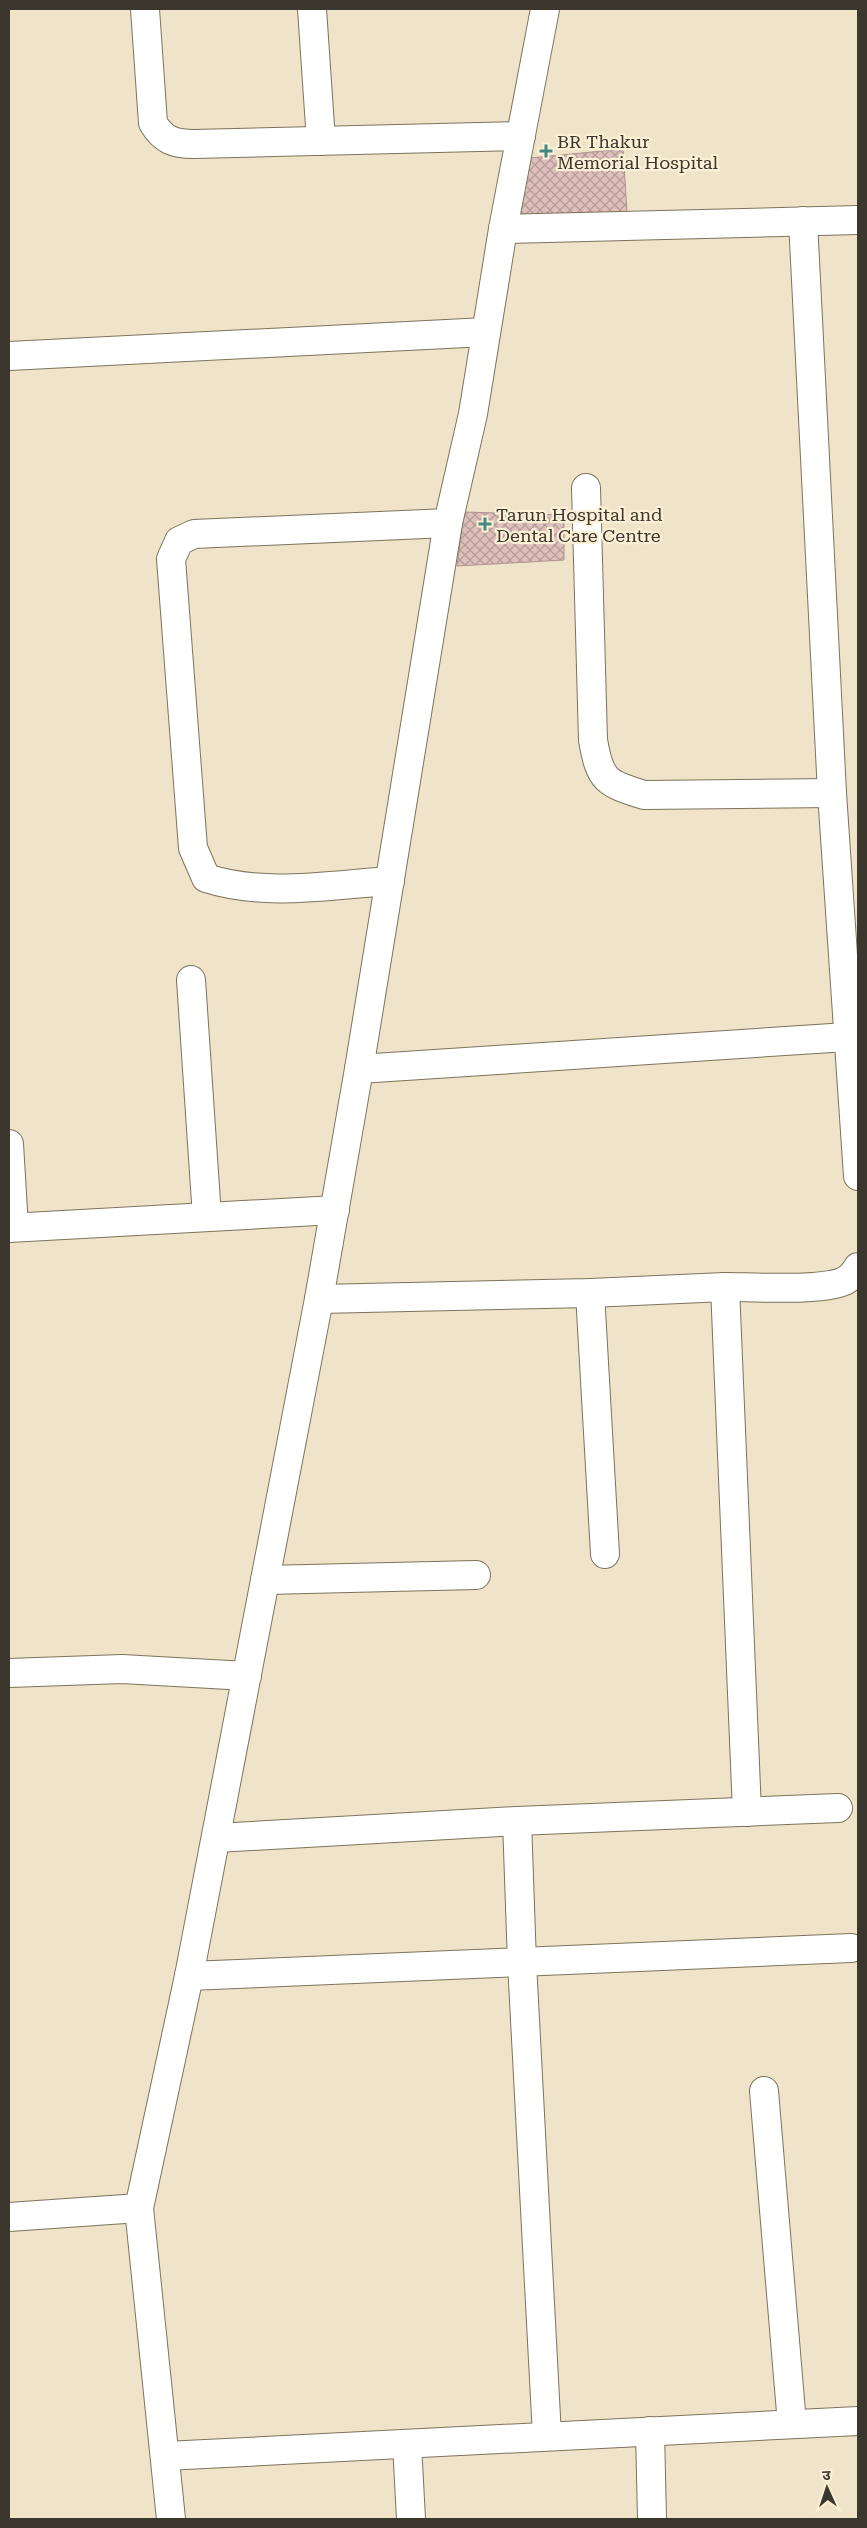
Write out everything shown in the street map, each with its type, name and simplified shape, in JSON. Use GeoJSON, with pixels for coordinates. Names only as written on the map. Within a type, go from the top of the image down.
{"type":"FeatureCollection","features":[{"type":"Feature","properties":{"kind":"street"},"geometry":{"type":"LineString","coordinates":[[145,9],[153,123],[159,134],[178,144],[521,136]]}},
{"type":"Feature","properties":{"kind":"street"},"geometry":{"type":"LineString","coordinates":[[312,9],[321,141]]}},
{"type":"Feature","properties":{"kind":"street"},"geometry":{"type":"LineString","coordinates":[[171,2519],[139,2208],[189,1976],[319,1299],[360,1069],[448,523],[473,414],[503,228],[545,9]]}},
{"type":"Feature","properties":{"kind":"street"},"geometry":{"type":"LineString","coordinates":[[503,228],[858,220]]}},
{"type":"Feature","properties":{"kind":"street"},"geometry":{"type":"LineString","coordinates":[[803,221],[832,793],[858,1176]]}},
{"type":"Feature","properties":{"kind":"street"},"geometry":{"type":"LineString","coordinates":[[9,356],[486,332]]}},
{"type":"Feature","properties":{"kind":"street"},"geometry":{"type":"LineString","coordinates":[[586,488],[593,740],[596,760],[603,776],[616,786],[644,795],[832,793]]}},
{"type":"Feature","properties":{"kind":"street"},"geometry":{"type":"LineString","coordinates":[[390,881],[257,889],[226,884],[206,878],[193,848],[172,559],[179,541],[194,534],[448,523]]}},
{"type":"Feature","properties":{"kind":"street"},"geometry":{"type":"LineString","coordinates":[[191,980],[207,1216]]}},
{"type":"Feature","properties":{"kind":"street"},"geometry":{"type":"LineString","coordinates":[[360,1069],[848,1037]]}},
{"type":"Feature","properties":{"kind":"street"},"geometry":{"type":"LineString","coordinates":[[9,1144],[11,1227],[335,1210]]}},
{"type":"Feature","properties":{"kind":"street"},"geometry":{"type":"LineString","coordinates":[[319,1299],[811,1286],[841,1283],[853,1276],[858,1267]]}},
{"type":"Feature","properties":{"kind":"street"},"geometry":{"type":"LineString","coordinates":[[725,1287],[747,1812]]}},
{"type":"Feature","properties":{"kind":"street"},"geometry":{"type":"LineString","coordinates":[[590,1293],[605,1554]]}},
{"type":"Feature","properties":{"kind":"street"},"geometry":{"type":"LineString","coordinates":[[265,1580],[476,1575]]}},
{"type":"Feature","properties":{"kind":"street"},"geometry":{"type":"LineString","coordinates":[[9,1673],[122,1669],[247,1676]]}},
{"type":"Feature","properties":{"kind":"street"},"geometry":{"type":"LineString","coordinates":[[216,1838],[517,1821],[838,1808]]}},
{"type":"Feature","properties":{"kind":"street"},"geometry":{"type":"LineString","coordinates":[[517,1821],[522,1963],[547,2436]]}},
{"type":"Feature","properties":{"kind":"street"},"geometry":{"type":"LineString","coordinates":[[189,1976],[851,1948]]}},
{"type":"Feature","properties":{"kind":"street"},"geometry":{"type":"LineString","coordinates":[[764,2091],[792,2424]]}},
{"type":"Feature","properties":{"kind":"street"},"geometry":{"type":"LineString","coordinates":[[9,2217],[139,2208]]}},
{"type":"Feature","properties":{"kind":"street"},"geometry":{"type":"LineString","coordinates":[[165,2456],[858,2421]]}},
{"type":"Feature","properties":{"kind":"street"},"geometry":{"type":"LineString","coordinates":[[650,2431],[652,2519]]}},
{"type":"Feature","properties":{"kind":"street"},"geometry":{"type":"LineString","coordinates":[[407,2444],[411,2519]]}},
{"type":"Feature","properties":{"kind":"building"},"geometry":{"type":"Polygon","coordinates":[[[623,149],[627,212],[519,218],[530,158],[623,149]]]}},
{"type":"Feature","properties":{"kind":"building"},"geometry":{"type":"Polygon","coordinates":[[[464,512],[564,515],[564,560],[457,566],[464,512]]]}},
{"type":"Feature","properties":{"kind":"place","name":"BR Thakur Memorial Hospital"},"geometry":{"type":"Point","coordinates":[546,151]}},
{"type":"Feature","properties":{"kind":"place","name":"Tarun Hospital and Dental Care Centre"},"geometry":{"type":"Point","coordinates":[485,524]}}]}
